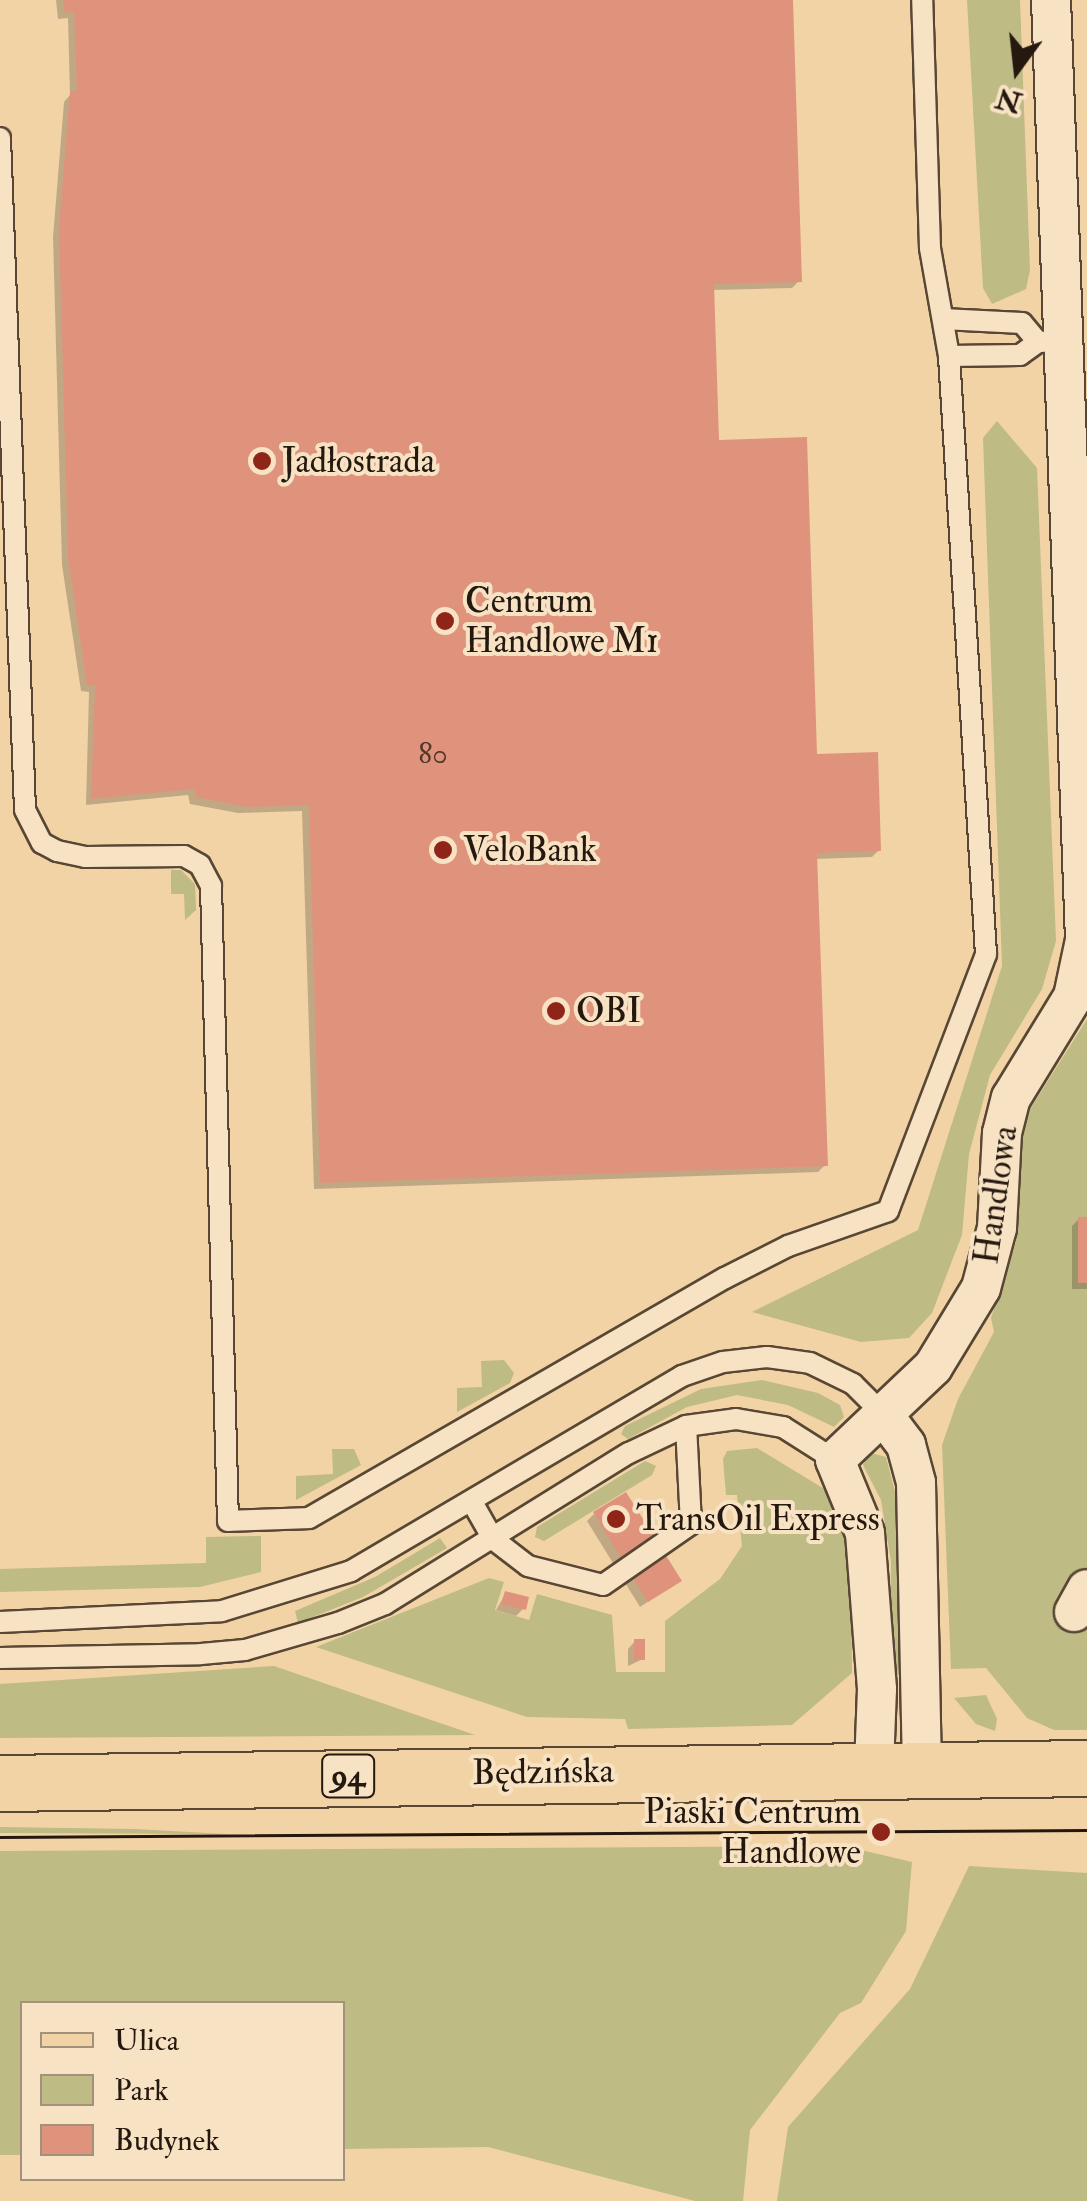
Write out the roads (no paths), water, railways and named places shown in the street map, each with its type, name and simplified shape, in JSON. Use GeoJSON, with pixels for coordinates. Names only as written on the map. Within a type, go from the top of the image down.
{"type":"FeatureCollection","features":[{"type":"Feature","properties":{"kind":"main road","name":"Będzińska"},"geometry":{"type":"LineString","coordinates":[[0,1783],[1087,1768]]}},
{"type":"Feature","properties":{"kind":"street","name":"Handlowa"},"geometry":{"type":"LineString","coordinates":[[835,1460],[933,1367],[982,1288],[996,1228],[1002,1133],[1011,1098],[1084,974],[1081,619],[1050,342],[1050,0]]}},
{"type":"Feature","properties":{"kind":"street"},"geometry":{"type":"LineString","coordinates":[[882,1414],[906,1446],[916,1482],[898,1768]]}},
{"type":"Feature","properties":{"kind":"street"},"geometry":{"type":"LineString","coordinates":[[835,1460],[865,1533],[877,1689],[898,1768]]}},
{"type":"Feature","properties":{"kind":"lane"},"geometry":{"type":"LineString","coordinates":[[0,138],[24,810],[42,843],[57,851],[85,857],[184,856],[200,865],[210,886],[228,1521],[309,1518],[725,1278],[788,1246],[888,1211],[986,954],[949,356],[930,248],[922,0]]}},
{"type":"Feature","properties":{"kind":"lane"},"geometry":{"type":"LineString","coordinates":[[943,318],[1022,324],[1050,342]]}},
{"type":"Feature","properties":{"kind":"lane"},"geometry":{"type":"LineString","coordinates":[[949,356],[1020,355],[1050,342]]}},
{"type":"Feature","properties":{"kind":"lane"},"geometry":{"type":"LineString","coordinates":[[0,1622],[167,1619],[271,1600],[350,1571],[682,1376],[723,1362],[767,1357],[810,1363],[852,1384],[882,1414]]}},
{"type":"Feature","properties":{"kind":"lane"},"geometry":{"type":"LineString","coordinates":[[0,1658],[156,1656],[259,1646],[385,1604],[629,1453],[686,1426],[736,1419],[782,1427],[835,1460]]}},
{"type":"Feature","properties":{"kind":"lane"},"geometry":{"type":"LineString","coordinates":[[472,1502],[493,1538],[528,1566],[603,1585],[691,1524],[686,1426]]}},
{"type":"Feature","properties":{"kind":"tram line"},"geometry":{"type":"LineString","coordinates":[[0,1837],[1087,1830]]}},
{"type":"Feature","properties":{"kind":"place","name":"Jadłostrada"},"geometry":{"type":"Point","coordinates":[262,461]}},
{"type":"Feature","properties":{"kind":"place","name":"Centrum Handlowe M1"},"geometry":{"type":"Point","coordinates":[445,621]}},
{"type":"Feature","properties":{"kind":"place","name":"VeloBank"},"geometry":{"type":"Point","coordinates":[443,850]}},
{"type":"Feature","properties":{"kind":"place","name":"OBI"},"geometry":{"type":"Point","coordinates":[556,1011]}},
{"type":"Feature","properties":{"kind":"place","name":"TransOil Express"},"geometry":{"type":"Point","coordinates":[616,1519]}},
{"type":"Feature","properties":{"kind":"place","name":"Piaski Centrum Handlowe"},"geometry":{"type":"Point","coordinates":[881,1832]}}]}
